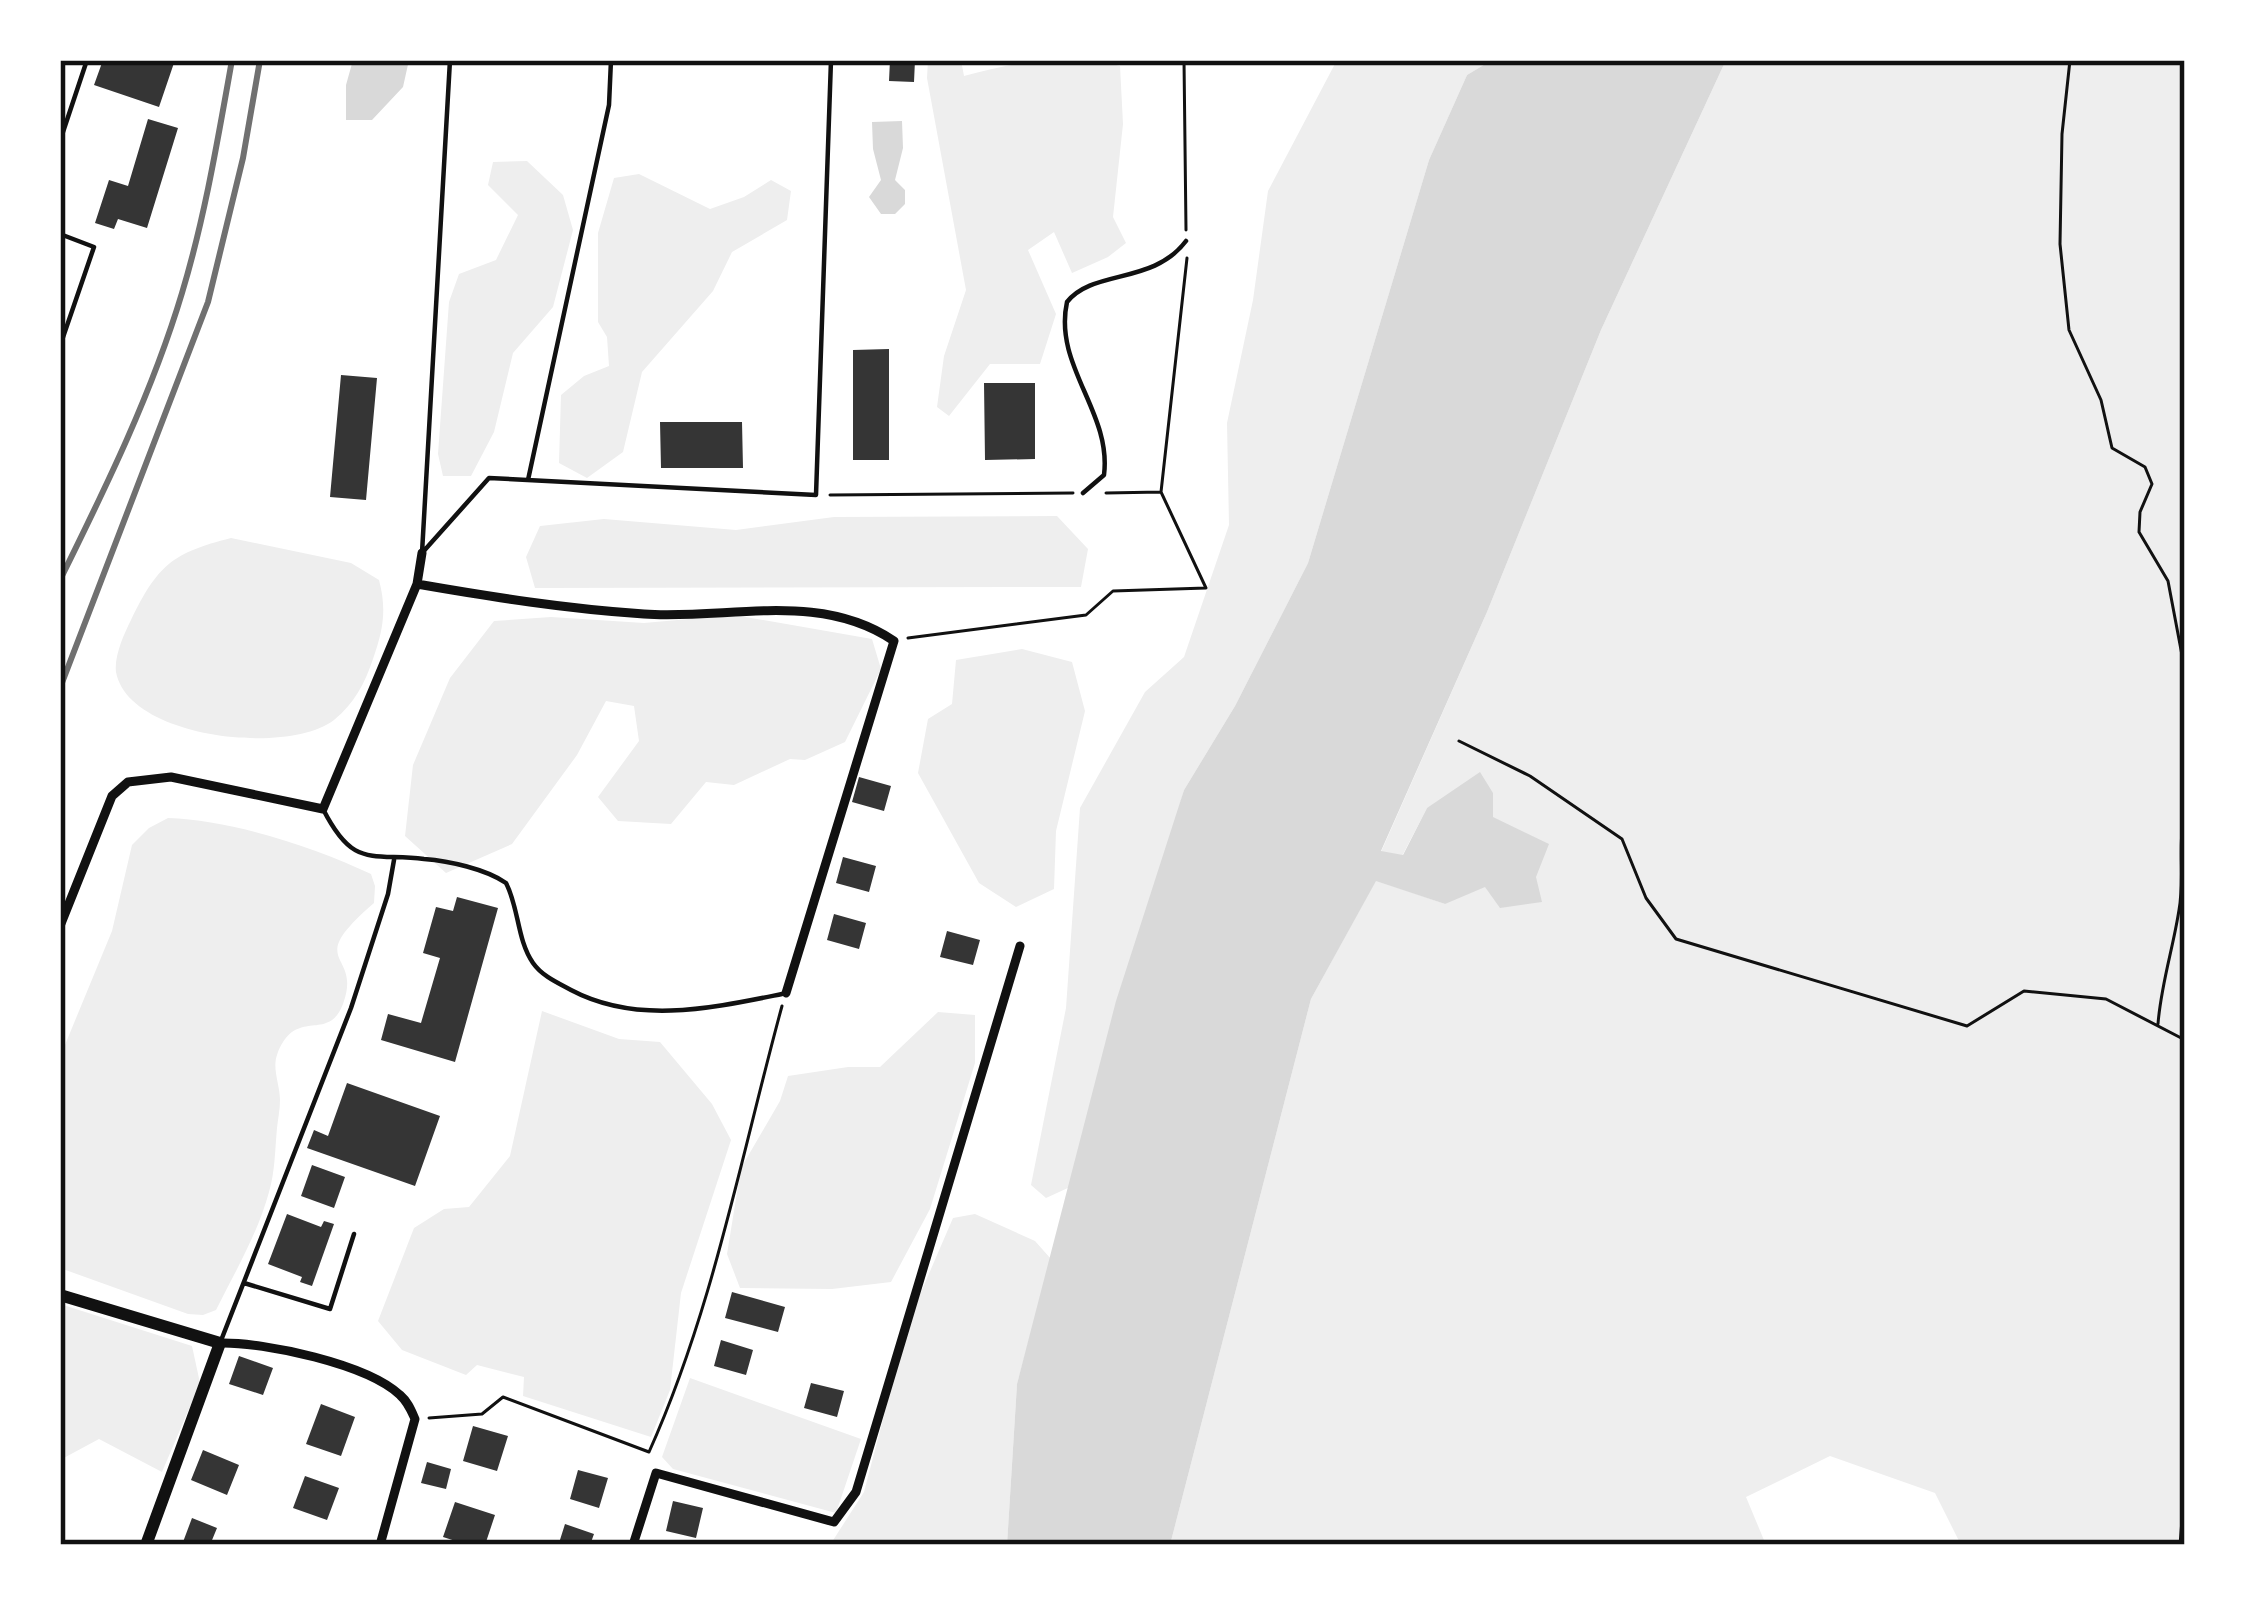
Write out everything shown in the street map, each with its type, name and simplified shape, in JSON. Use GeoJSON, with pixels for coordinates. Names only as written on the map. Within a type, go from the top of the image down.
{"type":"FeatureCollection","features":[{"type":"Feature","properties":{"kind":"main road"},"geometry":{"type":"LineString","coordinates":[[60,1295],[220,1343],[146,1545]]}},
{"type":"Feature","properties":{"kind":"street"},"geometry":{"type":"LineString","coordinates":[[60,926],[112,796],[128,782],[171,777],[323,809],[417,584],[422,553]]}},
{"type":"Feature","properties":{"kind":"street"},"geometry":{"type":"LineString","coordinates":[[417,584],[516,602],[649,615],[788,608],[874,627],[894,640],[786,993]]}},
{"type":"Feature","properties":{"kind":"street"},"geometry":{"type":"LineString","coordinates":[[633,1545],[656,1473],[834,1522],[856,1492],[1020,946]]}},
{"type":"Feature","properties":{"kind":"street"},"geometry":{"type":"LineString","coordinates":[[220,1343],[252,1342],[292,1351],[388,1385],[406,1399],[415,1419],[380,1545]]}},
{"type":"Feature","properties":{"kind":"lane"},"geometry":{"type":"LineString","coordinates":[[60,142],[87,60]]}},
{"type":"Feature","properties":{"kind":"lane"},"geometry":{"type":"LineString","coordinates":[[422,553],[450,60]]}},
{"type":"Feature","properties":{"kind":"lane"},"geometry":{"type":"LineString","coordinates":[[528,480],[609,106],[611,60]]}},
{"type":"Feature","properties":{"kind":"lane"},"geometry":{"type":"LineString","coordinates":[[422,553],[489,478],[816,495],[831,60]]}},
{"type":"Feature","properties":{"kind":"lane"},"geometry":{"type":"LineString","coordinates":[[60,234],[94,247],[60,346]]}},
{"type":"Feature","properties":{"kind":"lane"},"geometry":{"type":"LineString","coordinates":[[1083,493],[1104,475],[1106,459],[1100,424],[1066,343],[1067,302],[1085,286],[1151,269],[1175,257],[1186,242]]}},
{"type":"Feature","properties":{"kind":"lane"},"geometry":{"type":"LineString","coordinates":[[323,809],[347,846],[366,855],[425,859],[506,883],[534,964],[551,980],[596,1004],[646,1012],[725,1006],[786,993]]}},
{"type":"Feature","properties":{"kind":"lane"},"geometry":{"type":"LineString","coordinates":[[220,1343],[351,1008],[388,894],[394,860]]}},
{"type":"Feature","properties":{"kind":"lane"},"geometry":{"type":"LineString","coordinates":[[244,1283],[330,1309],[354,1234]]}},
{"type":"Feature","properties":{"kind":"path"},"geometry":{"type":"LineString","coordinates":[[894,640],[1086,615],[1112,591],[1206,588],[1161,492],[1187,273],[1184,60]]}},
{"type":"Feature","properties":{"kind":"path"},"geometry":{"type":"LineString","coordinates":[[2070,60],[2062,134],[2060,244],[2069,330],[2101,400],[2112,448],[2145,467],[2152,484],[2140,512],[2139,532],[2168,581],[2185,671]]}},
{"type":"Feature","properties":{"kind":"path"},"geometry":{"type":"LineString","coordinates":[[816,495],[1161,492]]}},
{"type":"Feature","properties":{"kind":"path"},"geometry":{"type":"LineString","coordinates":[[1459,741],[1530,776],[1622,839],[1646,898],[1676,939],[1967,1026],[2024,992],[2106,999],[2185,1040]]}},
{"type":"Feature","properties":{"kind":"path"},"geometry":{"type":"LineString","coordinates":[[2158,1026],[2160,988],[2180,904],[2178,840],[2185,814]]}},
{"type":"Feature","properties":{"kind":"path"},"geometry":{"type":"LineString","coordinates":[[415,1419],[482,1414],[503,1397],[649,1452],[680,1383],[715,1272],[786,993]]}},
{"type":"Feature","properties":{"kind":"path"},"geometry":{"type":"LineString","coordinates":[[2180,1545],[2185,1482]]}},
{"type":"Feature","properties":{"kind":"shaded area"},"geometry":{"type":"Polygon","coordinates":[[[1061,59],[1120,66],[1123,124],[1113,217],[1126,243],[1072,273],[1054,232],[1028,250],[1056,314],[1040,364],[990,364],[949,416],[937,407],[944,356],[966,290],[927,78],[928,60],[961,60],[964,76],[1061,59]]]}},
{"type":"Feature","properties":{"kind":"shaded area"},"geometry":{"type":"Polygon","coordinates":[[[353,60],[409,60],[403,87],[372,120],[346,120],[346,85],[353,60]]]}},
{"type":"Feature","properties":{"kind":"shaded area"},"geometry":{"type":"Polygon","coordinates":[[[1337,60],[1492,60],[1467,75],[1429,160],[1308,563],[1235,706],[1184,790],[1070,1187],[1046,1198],[1031,1185],[1066,1008],[1080,808],[1145,692],[1184,657],[1229,525],[1227,423],[1253,300],[1268,191],[1337,60]]]}},
{"type":"Feature","properties":{"kind":"shaded area"},"geometry":{"type":"Polygon","coordinates":[[[1492,60],[1726,60],[1601,330],[1487,612],[1381,851],[1403,855],[1427,808],[1480,772],[1493,793],[1493,817],[1549,844],[1536,877],[1542,902],[1500,908],[1485,887],[1445,904],[1376,881],[1311,999],[1170,1545],[1007,1545],[1017,1384],[1116,1001],[1184,790],[1235,706],[1308,563],[1429,160],[1467,75],[1492,60]]]}},
{"type":"Feature","properties":{"kind":"shaded area"},"geometry":{"type":"Polygon","coordinates":[[[1726,60],[2185,60],[2185,1545],[1961,1545],[1935,1493],[1830,1456],[1746,1497],[1766,1545],[1170,1545],[1311,999],[1376,880],[1445,904],[1493,817],[1493,793],[1427,808],[1402,856],[1381,852],[1487,612],[1601,330],[1726,60]]]}},
{"type":"Feature","properties":{"kind":"shaded area"},"geometry":{"type":"Polygon","coordinates":[[[902,121],[903,148],[895,180],[905,190],[905,204],[895,214],[881,214],[869,197],[881,180],[872,122],[902,121]]]}},
{"type":"Feature","properties":{"kind":"shaded area"},"geometry":{"type":"Polygon","coordinates":[[[527,161],[563,195],[573,230],[553,307],[513,353],[494,432],[471,476],[443,476],[438,454],[449,302],[459,274],[496,260],[518,215],[488,185],[493,162],[527,161]]]}},
{"type":"Feature","properties":{"kind":"shaded area"},"geometry":{"type":"Polygon","coordinates":[[[639,174],[710,209],[744,197],[771,180],[791,191],[787,220],[732,252],[713,291],[642,372],[623,452],[587,478],[559,463],[561,395],[584,376],[609,366],[607,337],[598,322],[598,233],[614,178],[639,174]]]}},
{"type":"Feature","properties":{"kind":"shaded area"},"geometry":{"type":"Polygon","coordinates":[[[1057,516],[1088,549],[1081,587],[535,588],[526,557],[540,526],[604,519],[736,530],[834,517],[1057,516]]]}},
{"type":"Feature","properties":{"kind":"shaded area"},"geometry":{"type":"Polygon","coordinates":[[[231,538],[351,563],[379,580],[383,620],[366,676],[341,714],[312,731],[248,738],[178,726],[127,694],[116,672],[125,632],[159,574],[194,549],[231,538]]]}},
{"type":"Feature","properties":{"kind":"shaded area"},"geometry":{"type":"Polygon","coordinates":[[[734,615],[872,639],[881,669],[845,742],[805,760],[790,759],[734,785],[706,782],[671,824],[618,821],[598,797],[639,741],[634,706],[606,701],[577,755],[512,844],[446,873],[405,836],[413,765],[450,678],[494,621],[551,617],[644,623],[734,615]]]}},
{"type":"Feature","properties":{"kind":"shaded area"},"geometry":{"type":"Polygon","coordinates":[[[1022,649],[1072,662],[1085,711],[1056,831],[1054,889],[1016,907],[979,883],[918,773],[928,719],[952,704],[956,660],[1022,649]]]}},
{"type":"Feature","properties":{"kind":"shaded area"},"geometry":{"type":"Polygon","coordinates":[[[168,818],[245,829],[299,845],[371,874],[375,886],[374,903],[337,948],[347,987],[337,1016],[293,1032],[277,1055],[280,1103],[269,1192],[216,1310],[203,1315],[188,1314],[60,1268],[60,1057],[112,931],[132,845],[168,818]]]}},
{"type":"Feature","properties":{"kind":"shaded area"},"geometry":{"type":"Polygon","coordinates":[[[542,1011],[619,1039],[660,1042],[712,1104],[731,1140],[681,1293],[670,1390],[651,1437],[523,1396],[524,1377],[477,1365],[466,1375],[402,1350],[378,1321],[414,1228],[444,1209],[469,1207],[510,1156],[542,1011]]]}},
{"type":"Feature","properties":{"kind":"shaded area"},"geometry":{"type":"Polygon","coordinates":[[[938,1012],[975,1015],[975,1063],[930,1209],[891,1282],[832,1289],[740,1288],[727,1254],[741,1168],[780,1101],[788,1076],[880,1067],[938,1012]]]}},
{"type":"Feature","properties":{"kind":"shaded area"},"geometry":{"type":"Polygon","coordinates":[[[975,1214],[1035,1241],[1051,1259],[1017,1384],[1007,1545],[830,1545],[864,1492],[909,1320],[953,1218],[975,1214]]]}},
{"type":"Feature","properties":{"kind":"shaded area"},"geometry":{"type":"Polygon","coordinates":[[[60,1304],[192,1346],[200,1383],[162,1472],[99,1439],[60,1460],[60,1304]]]}},
{"type":"Feature","properties":{"kind":"shaded area"},"geometry":{"type":"Polygon","coordinates":[[[690,1378],[861,1439],[836,1513],[673,1469],[662,1457],[690,1378]]]}},
{"type":"Feature","properties":{"kind":"building"},"geometry":{"type":"Polygon","coordinates":[[[103,60],[175,60],[159,107],[94,85],[103,60]]]}},
{"type":"Feature","properties":{"kind":"building"},"geometry":{"type":"Polygon","coordinates":[[[890,60],[915,60],[914,82],[889,81],[890,60]]]}},
{"type":"Feature","properties":{"kind":"building"},"geometry":{"type":"Polygon","coordinates":[[[148,119],[178,128],[147,228],[118,219],[114,229],[95,223],[109,180],[128,186],[148,119]]]}},
{"type":"Feature","properties":{"kind":"building"},"geometry":{"type":"Polygon","coordinates":[[[889,349],[889,460],[853,460],[853,350],[889,349]]]}},
{"type":"Feature","properties":{"kind":"building"},"geometry":{"type":"Polygon","coordinates":[[[341,375],[377,378],[366,500],[330,497],[341,375]]]}},
{"type":"Feature","properties":{"kind":"building"},"geometry":{"type":"Polygon","coordinates":[[[984,383],[1035,383],[1035,459],[985,460],[984,383]]]}},
{"type":"Feature","properties":{"kind":"building"},"geometry":{"type":"Polygon","coordinates":[[[660,422],[742,422],[743,468],[661,468],[660,422]]]}},
{"type":"Feature","properties":{"kind":"building"},"geometry":{"type":"Polygon","coordinates":[[[859,777],[891,786],[884,811],[852,802],[859,777]]]}},
{"type":"Feature","properties":{"kind":"building"},"geometry":{"type":"Polygon","coordinates":[[[843,857],[876,866],[869,892],[836,883],[843,857]]]}},
{"type":"Feature","properties":{"kind":"building"},"geometry":{"type":"Polygon","coordinates":[[[457,897],[498,908],[455,1062],[381,1040],[388,1014],[421,1023],[440,958],[423,953],[436,907],[453,911],[457,897]]]}},
{"type":"Feature","properties":{"kind":"building"},"geometry":{"type":"Polygon","coordinates":[[[834,914],[866,923],[859,949],[827,940],[834,914]]]}},
{"type":"Feature","properties":{"kind":"building"},"geometry":{"type":"Polygon","coordinates":[[[947,931],[980,940],[973,965],[940,957],[947,931]]]}},
{"type":"Feature","properties":{"kind":"building"},"geometry":{"type":"Polygon","coordinates":[[[347,1083],[440,1116],[415,1186],[307,1148],[314,1130],[328,1136],[347,1083]]]}},
{"type":"Feature","properties":{"kind":"building"},"geometry":{"type":"Polygon","coordinates":[[[312,1165],[345,1177],[334,1208],[301,1196],[312,1165]]]}},
{"type":"Feature","properties":{"kind":"building"},"geometry":{"type":"Polygon","coordinates":[[[287,1214],[321,1227],[324,1221],[334,1224],[312,1286],[268,1264],[287,1214]]]}},
{"type":"Feature","properties":{"kind":"building"},"geometry":{"type":"Polygon","coordinates":[[[732,1292],[785,1307],[778,1332],[725,1318],[732,1292]]]}},
{"type":"Feature","properties":{"kind":"building"},"geometry":{"type":"Polygon","coordinates":[[[721,1340],[753,1350],[746,1375],[714,1366],[721,1340]]]}},
{"type":"Feature","properties":{"kind":"building"},"geometry":{"type":"Polygon","coordinates":[[[239,1356],[273,1368],[263,1395],[229,1384],[239,1356]]]}},
{"type":"Feature","properties":{"kind":"building"},"geometry":{"type":"Polygon","coordinates":[[[811,1383],[844,1391],[837,1417],[804,1408],[811,1383]]]}},
{"type":"Feature","properties":{"kind":"building"},"geometry":{"type":"Polygon","coordinates":[[[321,1404],[355,1417],[341,1456],[306,1444],[321,1404]]]}},
{"type":"Feature","properties":{"kind":"building"},"geometry":{"type":"Polygon","coordinates":[[[473,1426],[508,1436],[497,1471],[463,1461],[473,1426]]]}},
{"type":"Feature","properties":{"kind":"building"},"geometry":{"type":"Polygon","coordinates":[[[203,1450],[239,1465],[227,1495],[191,1480],[203,1450]]]}},
{"type":"Feature","properties":{"kind":"building"},"geometry":{"type":"Polygon","coordinates":[[[427,1462],[451,1469],[446,1489],[421,1483],[427,1462]]]}},
{"type":"Feature","properties":{"kind":"building"},"geometry":{"type":"Polygon","coordinates":[[[578,1470],[608,1478],[599,1508],[570,1499],[578,1470]]]}},
{"type":"Feature","properties":{"kind":"building"},"geometry":{"type":"Polygon","coordinates":[[[305,1476],[339,1488],[327,1520],[293,1508],[305,1476]]]}},
{"type":"Feature","properties":{"kind":"building"},"geometry":{"type":"Polygon","coordinates":[[[673,1501],[703,1508],[696,1538],[666,1531],[673,1501]]]}},
{"type":"Feature","properties":{"kind":"building"},"geometry":{"type":"Polygon","coordinates":[[[455,1502],[495,1515],[485,1545],[443,1537],[455,1502]]]}},
{"type":"Feature","properties":{"kind":"building"},"geometry":{"type":"Polygon","coordinates":[[[192,1518],[217,1528],[210,1545],[183,1542],[192,1518]]]}},
{"type":"Feature","properties":{"kind":"building"},"geometry":{"type":"Polygon","coordinates":[[[565,1524],[594,1534],[590,1545],[559,1543],[565,1524]]]}},
{"type":"Feature","properties":{"kind":"railway"},"geometry":{"type":"LineString","coordinates":[[60,580],[127,439],[170,330],[204,206],[232,60]]}},
{"type":"Feature","properties":{"kind":"railway"},"geometry":{"type":"LineString","coordinates":[[60,688],[208,302],[243,158],[260,60]]}}]}
